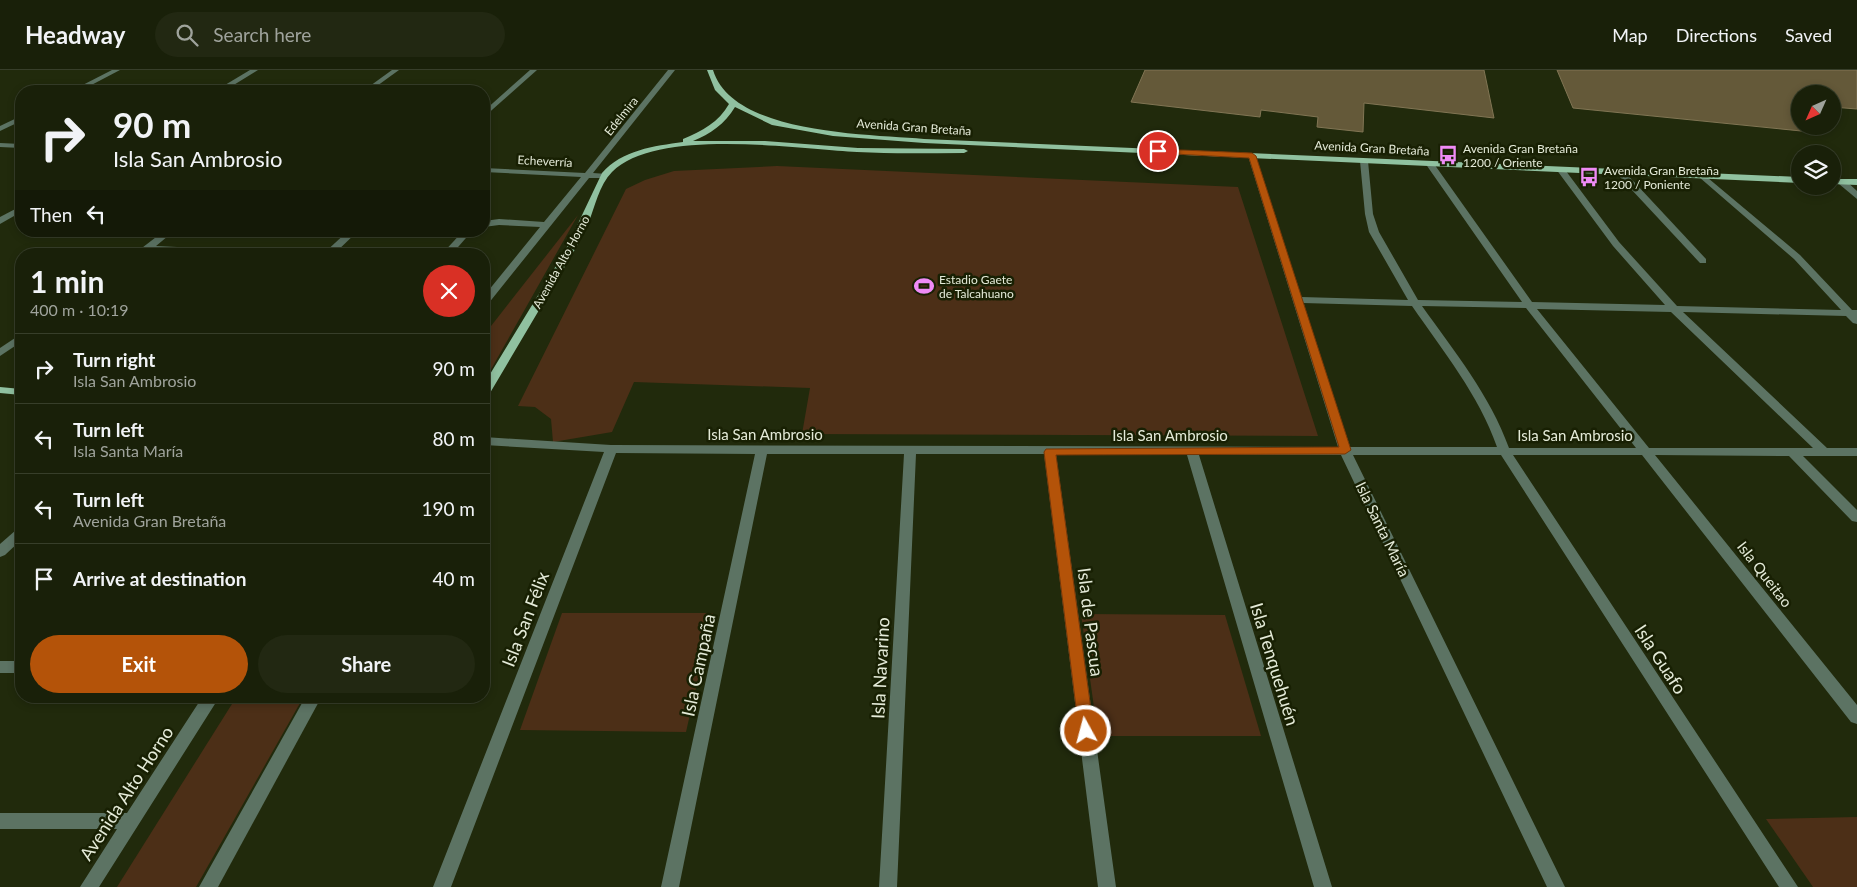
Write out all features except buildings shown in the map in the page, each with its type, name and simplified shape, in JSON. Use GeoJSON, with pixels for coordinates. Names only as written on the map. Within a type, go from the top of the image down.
{"type":"FeatureCollection","features":[{"type":"Feature","properties":{"kind":"main road"},"geometry":{"type":"LineString","coordinates":[[679,143],[715,126],[726,116],[733,104],[717,89],[712,80],[710,70]]}},
{"type":"Feature","properties":{"kind":"main road","name":"Avenida Gran Bretaña"},"geometry":{"type":"LineString","coordinates":[[733,104],[765,120],[807,136],[853,146],[901,151]]}},
{"type":"Feature","properties":{"kind":"main road","name":"Avenida Gran Bretaña"},"geometry":{"type":"LineString","coordinates":[[765,120],[833,134],[924,141],[1791,180]]}},
{"type":"Feature","properties":{"kind":"main road"},"geometry":{"type":"LineString","coordinates":[[853,146],[924,141]]}},
{"type":"Feature","properties":{"kind":"main road","name":"Avenida Gran Bretaña"},"geometry":{"type":"LineString","coordinates":[[679,143],[732,143],[901,151],[966,151],[1064,147]]}},
{"type":"Feature","properties":{"kind":"main road","name":"Avenida Alto Horno"},"geometry":{"type":"LineString","coordinates":[[490,383],[581,229],[604,176],[616,163],[632,155],[655,147],[679,143]]}},
{"type":"Feature","properties":{"kind":"main road","name":"Avenida Gran Bretaña"},"geometry":{"type":"LineString","coordinates":[[819,148],[853,146]]}},
{"type":"Feature","properties":{"kind":"main road"},"geometry":{"type":"LineString","coordinates":[[1841,181],[1857,182]]}},
{"type":"Feature","properties":{"kind":"main road"},"geometry":{"type":"LineString","coordinates":[[0,390],[15,391]]}},
{"type":"Feature","properties":{"kind":"street"},"geometry":{"type":"LineString","coordinates":[[87,85],[117,70]]}},
{"type":"Feature","properties":{"kind":"street"},"geometry":{"type":"LineString","coordinates":[[230,85],[255,70]]}},
{"type":"Feature","properties":{"kind":"street"},"geometry":{"type":"LineString","coordinates":[[375,85],[396,70]]}},
{"type":"Feature","properties":{"kind":"street"},"geometry":{"type":"LineString","coordinates":[[490,110],[534,70]]}},
{"type":"Feature","properties":{"kind":"street","name":"Edelmira"},"geometry":{"type":"LineString","coordinates":[[587,175],[672,70]]}},
{"type":"Feature","properties":{"kind":"street"},"geometry":{"type":"LineString","coordinates":[[0,129],[15,121]]}},
{"type":"Feature","properties":{"kind":"street"},"geometry":{"type":"LineString","coordinates":[[0,145],[15,146]]}},
{"type":"Feature","properties":{"kind":"street","name":"Isla Santa María"},"geometry":{"type":"LineString","coordinates":[[1252,156],[1345,450],[1556,887]]}},
{"type":"Feature","properties":{"kind":"street","name":"Isla Guafo"},"geometry":{"type":"LineString","coordinates":[[1364,160],[1369,214],[1374,232],[1414,302],[1469,380],[1495,424],[1504,451],[1789,887]]}},
{"type":"Feature","properties":{"kind":"street","name":"Isla Queitao"},"geometry":{"type":"LineString","coordinates":[[1429,163],[1528,304],[1857,716]]}},
{"type":"Feature","properties":{"kind":"street"},"geometry":{"type":"LineString","coordinates":[[1560,169],[1616,244],[1672,307],[1824,452]]}},
{"type":"Feature","properties":{"kind":"street","name":"Echeverría"},"geometry":{"type":"LineString","coordinates":[[490,170],[604,176]]}},
{"type":"Feature","properties":{"kind":"street"},"geometry":{"type":"LineString","coordinates":[[1620,172],[1703,261]]}},
{"type":"Feature","properties":{"kind":"street","name":"Avenida Alto Horno"},"geometry":{"type":"LineString","coordinates":[[490,295],[587,175]]}},
{"type":"Feature","properties":{"kind":"street"},"geometry":{"type":"LineString","coordinates":[[1702,175],[1797,257],[1852,312],[1857,322]]}},
{"type":"Feature","properties":{"kind":"street"},"geometry":{"type":"LineString","coordinates":[[1841,184],[1857,196]]}},
{"type":"Feature","properties":{"kind":"street"},"geometry":{"type":"LineString","coordinates":[[0,221],[15,212]]}},
{"type":"Feature","properties":{"kind":"street"},"geometry":{"type":"LineString","coordinates":[[490,223],[547,225]]}},
{"type":"Feature","properties":{"kind":"street"},"geometry":{"type":"LineString","coordinates":[[146,248],[162,237]]}},
{"type":"Feature","properties":{"kind":"street"},"geometry":{"type":"LineString","coordinates":[[335,248],[347,237]]}},
{"type":"Feature","properties":{"kind":"street"},"geometry":{"type":"LineString","coordinates":[[452,248],[462,237]]}},
{"type":"Feature","properties":{"kind":"street"},"geometry":{"type":"LineString","coordinates":[[1298,300],[1852,312]]}},
{"type":"Feature","properties":{"kind":"street"},"geometry":{"type":"LineString","coordinates":[[0,353],[15,342]]}},
{"type":"Feature","properties":{"kind":"street","name":"Isla San Ambrosio"},"geometry":{"type":"LineString","coordinates":[[490,441],[611,449],[1050,452],[1345,450],[1857,452]]}},
{"type":"Feature","properties":{"kind":"street","name":"Isla San Félix"},"geometry":{"type":"LineString","coordinates":[[442,887],[611,449]]}},
{"type":"Feature","properties":{"kind":"street","name":"Isla Campaña"},"geometry":{"type":"LineString","coordinates":[[670,887],[762,450]]}},
{"type":"Feature","properties":{"kind":"street","name":"Isla Navarino"},"geometry":{"type":"LineString","coordinates":[[888,887],[910,451]]}},
{"type":"Feature","properties":{"kind":"street","name":"Isla Tenquehuén"},"geometry":{"type":"LineString","coordinates":[[1192,451],[1323,887]]}},
{"type":"Feature","properties":{"kind":"street","name":"Isla de Pascua"},"geometry":{"type":"LineString","coordinates":[[1050,452],[1107,887]]}},
{"type":"Feature","properties":{"kind":"street"},"geometry":{"type":"LineString","coordinates":[[1792,452],[1857,518]]}},
{"type":"Feature","properties":{"kind":"street"},"geometry":{"type":"LineString","coordinates":[[2,550],[15,538]]}},
{"type":"Feature","properties":{"kind":"street"},"geometry":{"type":"LineString","coordinates":[[2,550],[15,549]]}},
{"type":"Feature","properties":{"kind":"street"},"geometry":{"type":"LineString","coordinates":[[0,667],[15,667]]}},
{"type":"Feature","properties":{"kind":"street","name":"Avenida Alto Horno"},"geometry":{"type":"LineString","coordinates":[[89,887],[207,703]]}},
{"type":"Feature","properties":{"kind":"street"},"geometry":{"type":"LineString","coordinates":[[208,887],[310,703]]}},
{"type":"Feature","properties":{"kind":"street"},"geometry":{"type":"LineString","coordinates":[[0,821],[131,821]]}},
{"type":"Feature","properties":{"kind":"shaded area","name":"Estadio Gaete de Talcahuano"},"geometry":{"type":"Polygon","coordinates":[[[777,166],[1238,187],[1318,436],[802,434],[810,388],[634,382],[612,432],[553,442],[551,419],[535,407],[518,406],[626,189],[645,180],[674,171],[777,166]]]}},
{"type":"Feature","properties":{"kind":"shaded area"},"geometry":{"type":"Polygon","coordinates":[[[578,215],[490,371],[490,327],[578,215]]]}},
{"type":"Feature","properties":{"kind":"shaded area"},"geometry":{"type":"Polygon","coordinates":[[[562,613],[713,613],[686,732],[520,730],[562,613]]]}},
{"type":"Feature","properties":{"kind":"shaded area"},"geometry":{"type":"Polygon","coordinates":[[[1081,614],[1225,615],[1261,736],[1098,736],[1081,614]]]}},
{"type":"Feature","properties":{"kind":"shaded area"},"geometry":{"type":"Polygon","coordinates":[[[233,703],[300,703],[196,887],[117,887],[233,703]]]}},
{"type":"Feature","properties":{"kind":"shaded area"},"geometry":{"type":"Polygon","coordinates":[[[1857,817],[1857,887],[1813,887],[1766,819],[1857,817]]]}},
{"type":"Feature","properties":{"kind":"place","name":"Avenida Gran Bretaña 1200 / Oriente"},"geometry":{"type":"Point","coordinates":[1448,155]}},
{"type":"Feature","properties":{"kind":"place","name":"Avenida Gran Bretaña 1200 / Poniente"},"geometry":{"type":"Point","coordinates":[1589,177]}},
{"type":"Feature","properties":{"kind":"place","name":"Estadio Gaete de Talcahuano"},"geometry":{"type":"Point","coordinates":[924,286]}},
{"type":"Feature","properties":{"kind":"route"},"geometry":{"type":"LineString","coordinates":[[1086,731],[1050,452],[1345,450],[1252,156],[1158,151]]}}]}
